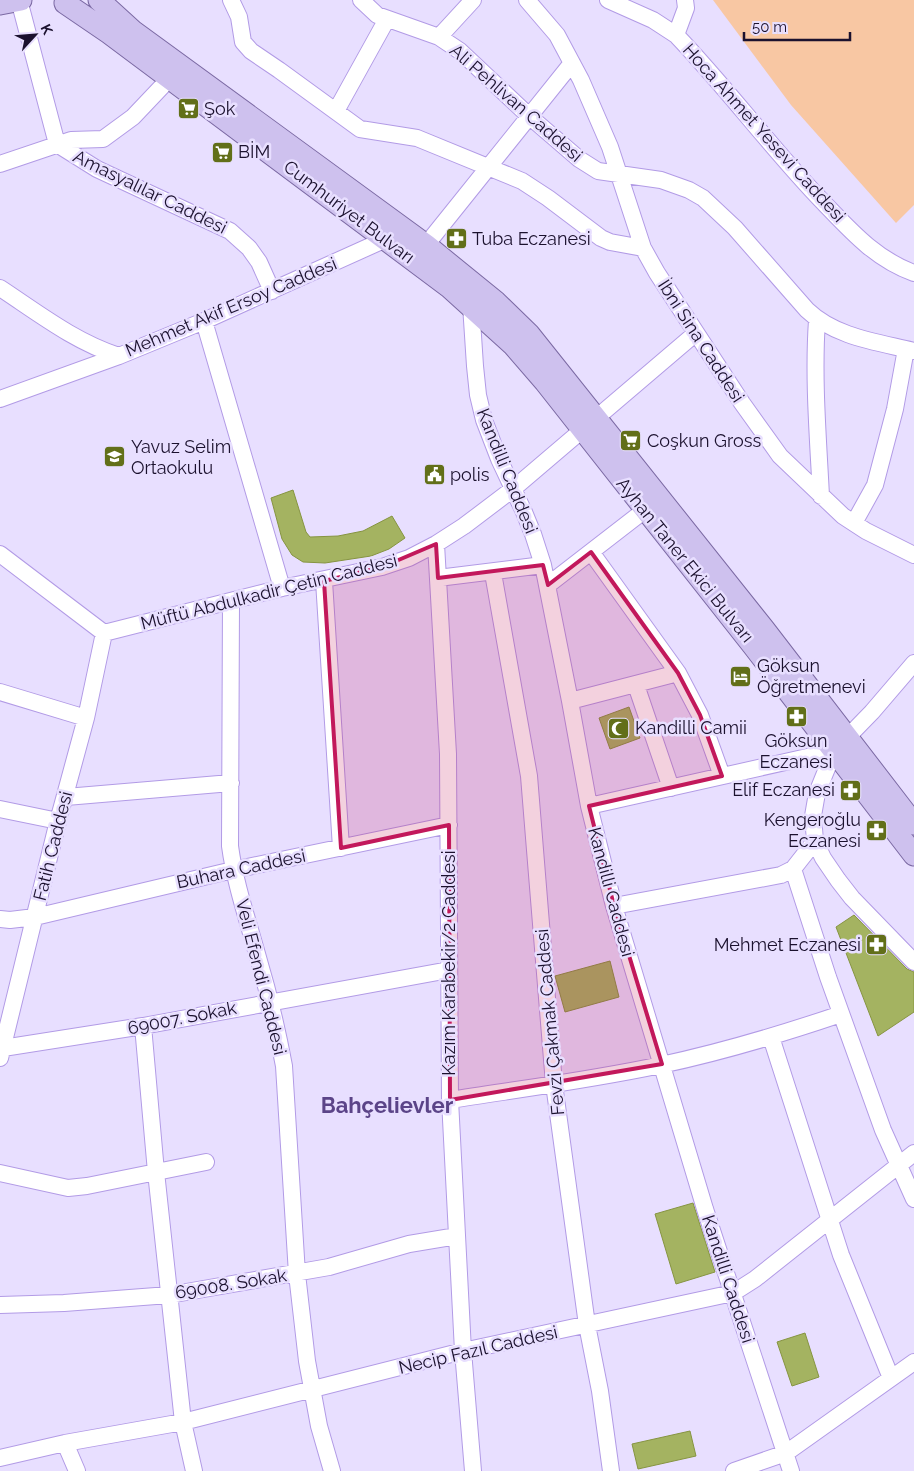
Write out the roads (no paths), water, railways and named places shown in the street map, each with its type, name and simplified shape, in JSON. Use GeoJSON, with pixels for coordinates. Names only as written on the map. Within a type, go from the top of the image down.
{"type":"FeatureCollection","features":[{"type":"Feature","properties":{"kind":"main road"},"geometry":{"type":"LineString","coordinates":[[0,4],[20,0]]}},
{"type":"Feature","properties":{"kind":"main road","name":"Cumhuriyet Bulvarı"},"geometry":{"type":"LineString","coordinates":[[98,0],[133,32],[426,245],[496,302],[530,334],[590,424]]}},
{"type":"Feature","properties":{"kind":"main road","name":"Cumhuriyet Bulvarı"},"geometry":{"type":"LineString","coordinates":[[68,1],[96,24],[386,239],[471,305],[590,424]]}},
{"type":"Feature","properties":{"kind":"main road","name":"Ayhan Taner Ekici Bulvarı"},"geometry":{"type":"LineString","coordinates":[[590,424],[645,510],[754,647],[914,824]]}},
{"type":"Feature","properties":{"kind":"main road","name":"Ayhan Taner Ekici Bulvarı"},"geometry":{"type":"LineString","coordinates":[[590,424],[657,497],[764,629],[914,855]]}},
{"type":"Feature","properties":{"kind":"street","name":"Amasyalılar Caddesi"},"geometry":{"type":"LineString","coordinates":[[20,0],[57,144],[105,173],[230,231],[249,248],[272,291]]}},
{"type":"Feature","properties":{"kind":"street"},"geometry":{"type":"LineString","coordinates":[[231,0],[239,17],[243,42],[251,51],[360,129],[417,138],[522,181],[539,190],[601,238],[610,242],[644,248]]}},
{"type":"Feature","properties":{"kind":"street","name":"Ali Pehlivan Caddesi"},"geometry":{"type":"LineString","coordinates":[[361,0],[377,15],[439,37],[467,58],[529,116],[588,166],[598,171],[661,180],[689,190],[703,198],[735,228],[817,320]]}},
{"type":"Feature","properties":{"kind":"street"},"geometry":{"type":"LineString","coordinates":[[439,37],[473,0]]}},
{"type":"Feature","properties":{"kind":"street","name":"İbni Sina Caddesi"},"geometry":{"type":"LineString","coordinates":[[527,0],[556,36],[572,63],[592,104],[620,175],[644,248],[657,272],[742,403],[780,456],[843,516],[866,531],[914,555]]}},
{"type":"Feature","properties":{"kind":"street","name":"Hoca Ahmet Yesevi Caddesi"},"geometry":{"type":"LineString","coordinates":[[608,0],[652,20],[676,35],[787,164],[862,242],[890,262],[914,273]]}},
{"type":"Feature","properties":{"kind":"street"},"geometry":{"type":"LineString","coordinates":[[676,35],[686,8],[684,0]]}},
{"type":"Feature","properties":{"kind":"street"},"geometry":{"type":"LineString","coordinates":[[336,111],[387,19]]}},
{"type":"Feature","properties":{"kind":"street"},"geometry":{"type":"LineString","coordinates":[[426,245],[572,63]]}},
{"type":"Feature","properties":{"kind":"street"},"geometry":{"type":"LineString","coordinates":[[0,164],[71,140],[103,138],[112,134],[139,112],[170,78]]}},
{"type":"Feature","properties":{"kind":"street","name":"Mehmet Akif Ersoy Caddesi"},"geometry":{"type":"LineString","coordinates":[[0,288],[58,327],[99,350],[119,356],[204,321],[386,239]]}},
{"type":"Feature","properties":{"kind":"street","name":"Kandilli Caddesi"},"geometry":{"type":"LineString","coordinates":[[471,305],[474,366],[478,396],[484,420],[496,452],[533,534],[543,565],[570,701],[588,806],[614,906],[705,1209],[791,1471]]}},
{"type":"Feature","properties":{"kind":"street"},"geometry":{"type":"LineString","coordinates":[[821,496],[815,383],[817,320],[843,332],[910,350],[875,485],[854,523]]}},
{"type":"Feature","properties":{"kind":"street"},"geometry":{"type":"LineString","coordinates":[[204,321],[282,588]]}},
{"type":"Feature","properties":{"kind":"street","name":"Müftü Abdulkadir Çetin Caddesi"},"geometry":{"type":"LineString","coordinates":[[104,633],[282,588],[382,567],[409,558],[464,526],[513,489],[696,332]]}},
{"type":"Feature","properties":{"kind":"street"},"geometry":{"type":"LineString","coordinates":[[0,399],[119,356]]}},
{"type":"Feature","properties":{"kind":"street"},"geometry":{"type":"LineString","coordinates":[[548,585],[645,510]]}},
{"type":"Feature","properties":{"kind":"street","name":"Kazım Karabekir/2 Caddesi"},"geometry":{"type":"LineString","coordinates":[[436,544],[448,754],[450,1100],[463,1351],[473,1471]]}},
{"type":"Feature","properties":{"kind":"street"},"geometry":{"type":"LineString","coordinates":[[591,552],[678,673],[700,715],[722,776]]}},
{"type":"Feature","properties":{"kind":"street"},"geometry":{"type":"LineString","coordinates":[[0,554],[104,633]]}},
{"type":"Feature","properties":{"kind":"street"},"geometry":{"type":"LineString","coordinates":[[438,578],[493,573],[543,565]]}},
{"type":"Feature","properties":{"kind":"street","name":"Fevzi Çakmak Caddesi"},"geometry":{"type":"LineString","coordinates":[[493,573],[529,776],[554,1084],[587,1325],[600,1391],[611,1471]]}},
{"type":"Feature","properties":{"kind":"street"},"geometry":{"type":"LineString","coordinates":[[324,580],[341,848]]}},
{"type":"Feature","properties":{"kind":"street","name":"Veli Efendi Caddesi"},"geometry":{"type":"LineString","coordinates":[[231,601],[230,846],[233,870],[270,1002],[284,1066],[297,1274],[311,1390],[332,1471]]}},
{"type":"Feature","properties":{"kind":"street","name":"Fatih Caddesi"},"geometry":{"type":"LineString","coordinates":[[1,1053],[58,821],[86,718],[104,633]]}},
{"type":"Feature","properties":{"kind":"street"},"geometry":{"type":"LineString","coordinates":[[913,667],[841,744],[817,792],[813,816],[815,841],[823,858],[838,880],[852,898],[914,962]]}},
{"type":"Feature","properties":{"kind":"street"},"geometry":{"type":"LineString","coordinates":[[570,701],[678,673]]}},
{"type":"Feature","properties":{"kind":"street"},"geometry":{"type":"LineString","coordinates":[[636,685],[671,788]]}},
{"type":"Feature","properties":{"kind":"street"},"geometry":{"type":"LineString","coordinates":[[0,692],[86,718]]}},
{"type":"Feature","properties":{"kind":"street"},"geometry":{"type":"LineString","coordinates":[[588,806],[722,776],[841,744]]}},
{"type":"Feature","properties":{"kind":"street"},"geometry":{"type":"LineString","coordinates":[[66,797],[231,784]]}},
{"type":"Feature","properties":{"kind":"street"},"geometry":{"type":"LineString","coordinates":[[0,809],[58,821]]}},
{"type":"Feature","properties":{"kind":"street","name":"Buhara Caddesi"},"geometry":{"type":"LineString","coordinates":[[0,919],[10,920],[35,917],[233,870],[449,825]]}},
{"type":"Feature","properties":{"kind":"street"},"geometry":{"type":"LineString","coordinates":[[614,906],[781,876],[792,869],[815,841]]}},
{"type":"Feature","properties":{"kind":"street"},"geometry":{"type":"LineString","coordinates":[[792,869],[883,1130],[914,1200]]}},
{"type":"Feature","properties":{"kind":"street","name":"69007. Sokak"},"geometry":{"type":"LineString","coordinates":[[1,1053],[449,970]]}},
{"type":"Feature","properties":{"kind":"street"},"geometry":{"type":"LineString","coordinates":[[450,1100],[554,1084],[662,1064],[771,1037],[841,1014]]}},
{"type":"Feature","properties":{"kind":"street"},"geometry":{"type":"LineString","coordinates":[[143,1026],[156,1172],[183,1422],[194,1471]]}},
{"type":"Feature","properties":{"kind":"street"},"geometry":{"type":"LineString","coordinates":[[771,1037],[841,1255],[891,1378]]}},
{"type":"Feature","properties":{"kind":"street","name":"Necip Fazıl Caddesi"},"geometry":{"type":"LineString","coordinates":[[0,1458],[65,1443],[183,1422],[463,1351],[733,1294],[755,1279],[914,1153]]}},
{"type":"Feature","properties":{"kind":"street"},"geometry":{"type":"LineString","coordinates":[[0,1173],[68,1188],[87,1186],[206,1162]]}},
{"type":"Feature","properties":{"kind":"street","name":"69008. Sokak"},"geometry":{"type":"LineString","coordinates":[[0,1305],[64,1303],[169,1295],[297,1274],[329,1267],[409,1244],[457,1236]]}},
{"type":"Feature","properties":{"kind":"street"},"geometry":{"type":"LineString","coordinates":[[734,1471],[786,1453],[914,1362]]}},
{"type":"Feature","properties":{"kind":"street"},"geometry":{"type":"LineString","coordinates":[[65,1443],[77,1471]]}},
{"type":"Feature","properties":{"kind":"place","name":"Şok"},"geometry":{"type":"Point","coordinates":[188,109]}},
{"type":"Feature","properties":{"kind":"place","name":"BİM"},"geometry":{"type":"Point","coordinates":[222,152]}},
{"type":"Feature","properties":{"kind":"place","name":"Tuba Eczanesi"},"geometry":{"type":"Point","coordinates":[456,239]}},
{"type":"Feature","properties":{"kind":"place","name":"Coşkun Gross"},"geometry":{"type":"Point","coordinates":[631,441]}},
{"type":"Feature","properties":{"kind":"place","name":"Yavuz Selim Ortaokulu"},"geometry":{"type":"Point","coordinates":[115,457]}},
{"type":"Feature","properties":{"kind":"place","name":"polis"},"geometry":{"type":"Point","coordinates":[434,475]}},
{"type":"Feature","properties":{"kind":"place","name":"Göksun Öğretmenevi"},"geometry":{"type":"Point","coordinates":[741,676]}},
{"type":"Feature","properties":{"kind":"place","name":"Göksun Eczanesi"},"geometry":{"type":"Point","coordinates":[796,716]}},
{"type":"Feature","properties":{"kind":"place","name":"Kandilli Camii"},"geometry":{"type":"Point","coordinates":[619,728]}},
{"type":"Feature","properties":{"kind":"place","name":"Elif Eczanesi"},"geometry":{"type":"Point","coordinates":[851,790]}},
{"type":"Feature","properties":{"kind":"place","name":"Kengeroğlu Eczanesi"},"geometry":{"type":"Point","coordinates":[877,830]}},
{"type":"Feature","properties":{"kind":"place","name":"Mehmet Eczanesi"},"geometry":{"type":"Point","coordinates":[877,945]}},
{"type":"Feature","properties":{"kind":"district","name":"Bahçelievler"},"geometry":{"type":"Point","coordinates":[387,1105]}}]}
